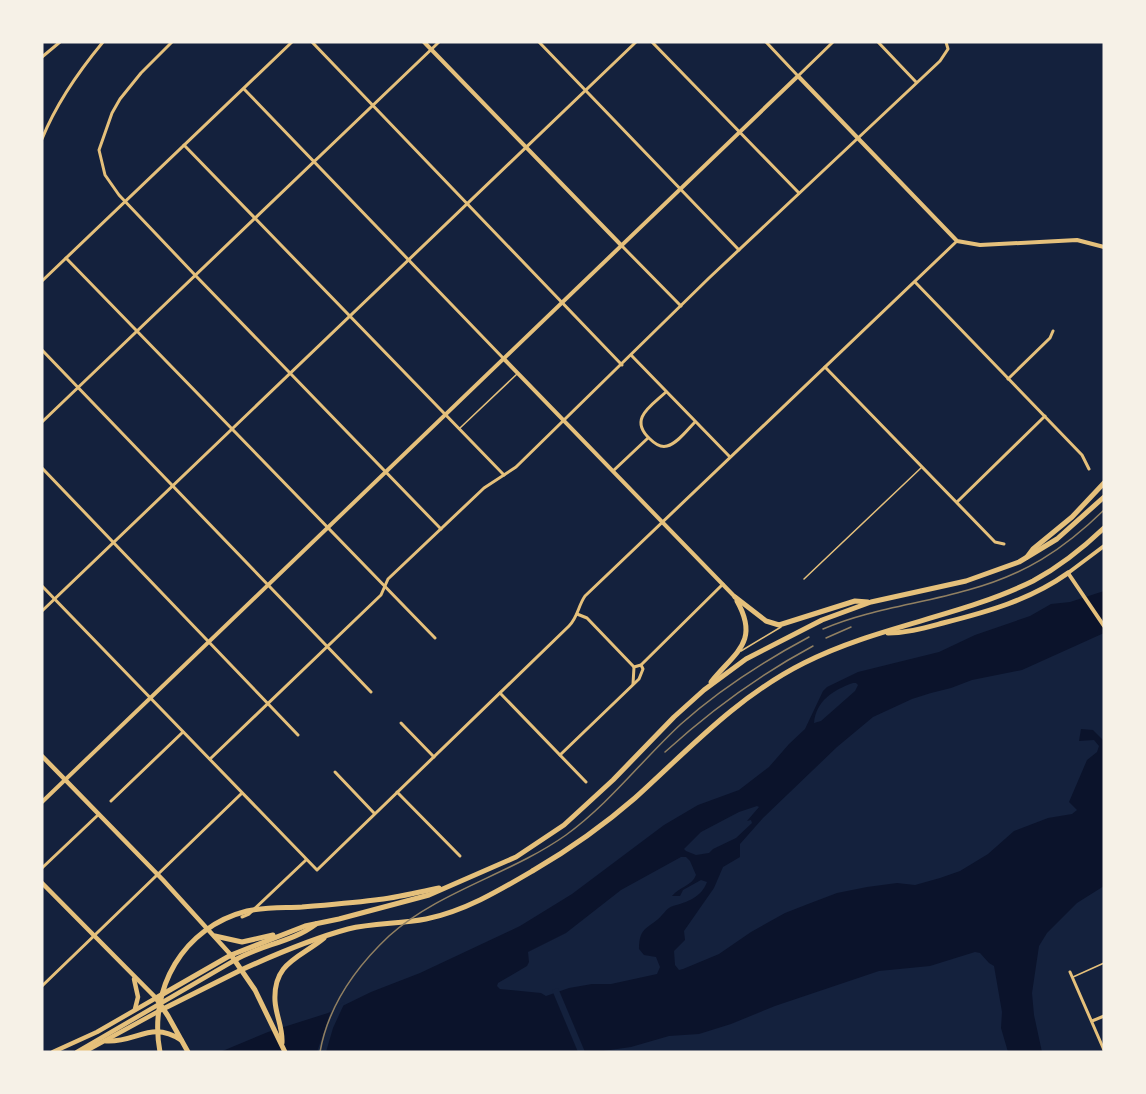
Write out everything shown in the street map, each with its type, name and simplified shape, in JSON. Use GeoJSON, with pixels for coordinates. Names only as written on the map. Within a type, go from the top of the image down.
{"type":"FeatureCollection","features":[{"type":"Feature","properties":{"kind":"main road"},"geometry":{"type":"LineString","coordinates":[[1026,559],[1033,549],[1072,517],[1104,483]]}},
{"type":"Feature","properties":{"kind":"main road"},"geometry":{"type":"LineString","coordinates":[[84,1052],[106,1041],[231,955],[277,935],[417,898],[455,885],[516,856],[564,825],[613,780],[674,717],[746,659],[822,620],[871,602],[1000,571],[1026,559],[1068,531],[1104,497]]}},
{"type":"Feature","properties":{"kind":"main road"},"geometry":{"type":"LineString","coordinates":[[53,1052],[97,1032],[134,1010],[160,1004],[328,935],[360,927],[427,918],[456,910],[497,891],[596,830],[633,800],[703,734],[754,692],[806,662],[883,633],[1004,594],[1034,580],[1060,565],[1104,528]]}},
{"type":"Feature","properties":{"kind":"main road"},"geometry":{"type":"LineString","coordinates":[[883,633],[904,633],[987,612],[1032,595],[1068,573]]}},
{"type":"Feature","properties":{"kind":"main road"},"geometry":{"type":"LineString","coordinates":[[735,597],[766,621],[775,624],[787,624],[855,601],[871,602]]}},
{"type":"Feature","properties":{"kind":"main road"},"geometry":{"type":"LineString","coordinates":[[705,690],[736,654],[748,631],[745,618],[735,597]]}},
{"type":"Feature","properties":{"kind":"main road"},"geometry":{"type":"LineString","coordinates":[[42,756],[231,955],[255,990],[285,1052]]}},
{"type":"Feature","properties":{"kind":"main road"},"geometry":{"type":"LineString","coordinates":[[42,883],[160,1004],[188,1052]]}},
{"type":"Feature","properties":{"kind":"main road"},"geometry":{"type":"LineString","coordinates":[[160,1052],[157,1027],[163,989],[171,970],[189,944],[211,927],[237,915],[260,909],[399,897],[455,885]]}},
{"type":"Feature","properties":{"kind":"main road"},"geometry":{"type":"LineString","coordinates":[[77,1052],[235,960],[306,932],[317,924]]}},
{"type":"Feature","properties":{"kind":"main road"},"geometry":{"type":"LineString","coordinates":[[215,936],[242,942],[265,935],[277,935]]}},
{"type":"Feature","properties":{"kind":"main road"},"geometry":{"type":"LineString","coordinates":[[282,1043],[283,1033],[279,1019],[276,987],[283,970],[298,954],[316,945],[328,935]]}},
{"type":"Feature","properties":{"kind":"main road"},"geometry":{"type":"LineString","coordinates":[[133,977],[138,997],[134,1010]]}},
{"type":"Feature","properties":{"kind":"main road"},"geometry":{"type":"LineString","coordinates":[[106,1041],[115,1042],[144,1032],[156,1031],[171,1034],[184,1042]]}},
{"type":"Feature","properties":{"kind":"street"},"geometry":{"type":"LineString","coordinates":[[42,57],[60,42]]}},
{"type":"Feature","properties":{"kind":"street"},"geometry":{"type":"LineString","coordinates":[[42,139],[80,71],[104,42]]}},
{"type":"Feature","properties":{"kind":"street"},"geometry":{"type":"LineString","coordinates":[[172,42],[141,73],[120,99],[99,150],[105,175],[125,201],[195,275],[441,529]]}},
{"type":"Feature","properties":{"kind":"street"},"geometry":{"type":"LineString","coordinates":[[42,281],[292,42]]}},
{"type":"Feature","properties":{"kind":"street"},"geometry":{"type":"LineString","coordinates":[[312,42],[622,365]]}},
{"type":"Feature","properties":{"kind":"street"},"geometry":{"type":"LineString","coordinates":[[424,42],[681,306]]}},
{"type":"Feature","properties":{"kind":"street"},"geometry":{"type":"LineString","coordinates":[[42,422],[439,42]]}},
{"type":"Feature","properties":{"kind":"street"},"geometry":{"type":"LineString","coordinates":[[539,42],[739,250]]}},
{"type":"Feature","properties":{"kind":"street"},"geometry":{"type":"LineString","coordinates":[[42,611],[636,42]]}},
{"type":"Feature","properties":{"kind":"street"},"geometry":{"type":"LineString","coordinates":[[652,42],[799,193]]}},
{"type":"Feature","properties":{"kind":"street"},"geometry":{"type":"LineString","coordinates":[[765,42],[957,241],[980,245],[1077,240],[1104,247]]}},
{"type":"Feature","properties":{"kind":"street"},"geometry":{"type":"LineString","coordinates":[[42,802],[833,42]]}},
{"type":"Feature","properties":{"kind":"street"},"geometry":{"type":"LineString","coordinates":[[878,42],[916,82]]}},
{"type":"Feature","properties":{"kind":"street"},"geometry":{"type":"LineString","coordinates":[[210,759],[381,595],[388,579],[484,488],[516,466],[739,250],[940,61],[948,49],[945,42]]}},
{"type":"Feature","properties":{"kind":"street"},"geometry":{"type":"LineString","coordinates":[[244,89],[735,597]]}},
{"type":"Feature","properties":{"kind":"street"},"geometry":{"type":"LineString","coordinates":[[184,145],[504,475]]}},
{"type":"Feature","properties":{"kind":"street"},"geometry":{"type":"LineString","coordinates":[[42,586],[317,870],[569,626],[585,596],[957,241]]}},
{"type":"Feature","properties":{"kind":"street"},"geometry":{"type":"LineString","coordinates":[[66,258],[435,638]]}},
{"type":"Feature","properties":{"kind":"street"},"geometry":{"type":"LineString","coordinates":[[915,282],[1082,455],[1089,469]]}},
{"type":"Feature","properties":{"kind":"street"},"geometry":{"type":"LineString","coordinates":[[1008,379],[1050,338],[1053,331]]}},
{"type":"Feature","properties":{"kind":"street"},"geometry":{"type":"LineString","coordinates":[[42,350],[371,692]]}},
{"type":"Feature","properties":{"kind":"street"},"geometry":{"type":"LineString","coordinates":[[631,355],[730,457]]}},
{"type":"Feature","properties":{"kind":"street"},"geometry":{"type":"LineString","coordinates":[[825,367],[995,542],[1004,544]]}},
{"type":"Feature","properties":{"kind":"street"},"geometry":{"type":"LineString","coordinates":[[666,392],[642,415],[640,426],[648,438],[658,446],[665,447],[672,444],[695,422]]}},
{"type":"Feature","properties":{"kind":"street"},"geometry":{"type":"LineString","coordinates":[[957,502],[1045,416]]}},
{"type":"Feature","properties":{"kind":"street"},"geometry":{"type":"LineString","coordinates":[[613,471],[648,438]]}},
{"type":"Feature","properties":{"kind":"street"},"geometry":{"type":"LineString","coordinates":[[42,468],[298,735]]}},
{"type":"Feature","properties":{"kind":"street"},"geometry":{"type":"LineString","coordinates":[[1104,546],[1068,573],[1104,626]]}},
{"type":"Feature","properties":{"kind":"street"},"geometry":{"type":"LineString","coordinates":[[634,667],[641,665],[723,584]]}},
{"type":"Feature","properties":{"kind":"street"},"geometry":{"type":"LineString","coordinates":[[577,614],[587,618],[634,667],[633,684]]}},
{"type":"Feature","properties":{"kind":"street"},"geometry":{"type":"LineString","coordinates":[[560,755],[639,679],[642,674],[641,665]]}},
{"type":"Feature","properties":{"kind":"street"},"geometry":{"type":"LineString","coordinates":[[500,693],[585,782]]}},
{"type":"Feature","properties":{"kind":"street"},"geometry":{"type":"LineString","coordinates":[[401,723],[434,757]]}},
{"type":"Feature","properties":{"kind":"street"},"geometry":{"type":"LineString","coordinates":[[111,801],[183,732]]}},
{"type":"Feature","properties":{"kind":"street"},"geometry":{"type":"LineString","coordinates":[[335,772],[374,813]]}},
{"type":"Feature","properties":{"kind":"street"},"geometry":{"type":"LineString","coordinates":[[397,792],[460,856]]}},
{"type":"Feature","properties":{"kind":"street"},"geometry":{"type":"LineString","coordinates":[[42,986],[242,793]]}},
{"type":"Feature","properties":{"kind":"street"},"geometry":{"type":"LineString","coordinates":[[42,868],[99,814]]}},
{"type":"Feature","properties":{"kind":"street"},"geometry":{"type":"LineString","coordinates":[[242,917],[249,914],[306,860]]}},
{"type":"Feature","properties":{"kind":"street"},"geometry":{"type":"LineString","coordinates":[[1071,972],[1104,1050]]}},
{"type":"Feature","properties":{"kind":"street"},"geometry":{"type":"LineString","coordinates":[[1092,1021],[1104,1016]]}},
{"type":"Feature","properties":{"kind":"lane"},"geometry":{"type":"LineString","coordinates":[[459,429],[518,373]]}},
{"type":"Feature","properties":{"kind":"lane"},"geometry":{"type":"LineString","coordinates":[[804,579],[922,467]]}},
{"type":"Feature","properties":{"kind":"lane"},"geometry":{"type":"LineString","coordinates":[[736,654],[787,624]]}},
{"type":"Feature","properties":{"kind":"lane"},"geometry":{"type":"LineString","coordinates":[[1073,977],[1104,963]]}},
{"type":"Feature","properties":{"kind":"water"},"geometry":{"type":"Polygon","coordinates":[[[1104,591],[1104,633],[1022,670],[972,680],[912,699],[873,717],[837,747],[763,818],[740,844],[740,857],[723,867],[714,888],[684,931],[685,940],[674,951],[675,965],[679,970],[683,969],[719,954],[751,932],[785,913],[837,893],[897,883],[915,885],[940,878],[960,871],[988,854],[1014,831],[1048,818],[1072,814],[1077,810],[1069,802],[1087,760],[1097,752],[1099,746],[1094,740],[1079,741],[1081,729],[1093,730],[1104,741],[1104,886],[1077,903],[1047,933],[1039,946],[1032,993],[1042,1052],[1008,1052],[1001,1028],[1002,1012],[994,966],[980,953],[975,952],[930,966],[879,971],[699,1034],[669,1036],[631,1047],[596,1052],[220,1052],[268,1032],[328,1013],[520,926],[572,894],[664,825],[698,805],[739,790],[769,767],[805,729],[827,687],[858,672],[939,652],[975,635],[1030,616],[1051,604],[1070,602],[1104,591]],[[853,683],[827,697],[818,708],[814,723],[821,721],[855,691],[858,685],[853,683]],[[759,807],[739,812],[701,832],[684,849],[696,855],[709,853],[736,838],[752,823],[751,820],[747,821],[759,807]],[[681,857],[621,890],[566,933],[528,952],[527,966],[498,983],[497,986],[500,989],[541,993],[546,996],[569,988],[592,984],[611,984],[657,974],[660,967],[656,957],[644,955],[639,949],[643,931],[669,908],[697,896],[707,882],[701,880],[683,890],[680,896],[672,896],[692,882],[696,875],[690,861],[686,857],[681,857]]]}},
{"type":"Feature","properties":{"kind":"pier"},"geometry":{"type":"Polygon","coordinates":[[[558,988],[585,1052],[578,1052],[552,990],[558,988]]]}},
{"type":"Feature","properties":{"kind":"pier"},"geometry":{"type":"Polygon","coordinates":[[[345,1002],[333,1028],[326,1052],[317,1052],[332,1008],[345,1002]]]}},
{"type":"Feature","properties":{"kind":"tram line"},"geometry":{"type":"LineString","coordinates":[[823,629],[858,616],[950,595],[1007,577],[1058,549],[1104,510]]}},
{"type":"Feature","properties":{"kind":"tram line"},"geometry":{"type":"LineString","coordinates":[[826,638],[851,627]]}},
{"type":"Feature","properties":{"kind":"tram line"},"geometry":{"type":"LineString","coordinates":[[320,1052],[330,1019],[345,989],[365,961],[389,936],[430,907],[545,849],[566,835],[597,809],[696,711],[742,677],[809,637]]}},
{"type":"Feature","properties":{"kind":"tram line"},"geometry":{"type":"LineString","coordinates":[[665,752],[736,694],[813,646]]}}]}
